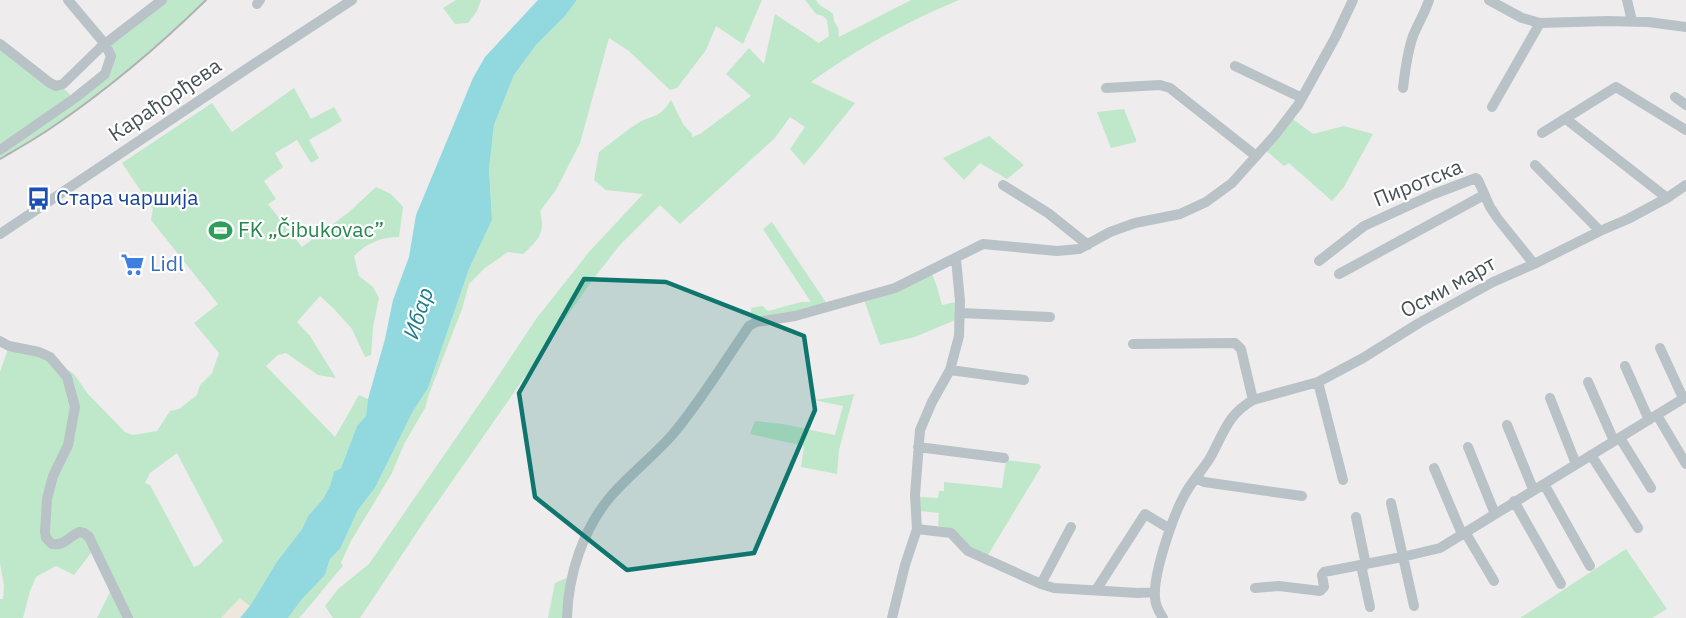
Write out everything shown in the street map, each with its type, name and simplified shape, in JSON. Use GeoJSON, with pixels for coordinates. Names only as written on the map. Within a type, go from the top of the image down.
{"type":"FeatureCollection","features":[{"type":"Feature","properties":{"kind":"street"},"geometry":{"type":"LineString","coordinates":[[0,150],[75,98],[105,74],[111,56],[105,44],[68,0]]}},
{"type":"Feature","properties":{"kind":"street","name":"Карађорђева"},"geometry":{"type":"LineString","coordinates":[[0,234],[352,0]]}},
{"type":"Feature","properties":{"kind":"street"},"geometry":{"type":"LineString","coordinates":[[567,618],[575,564],[595,518],[611,496],[672,436],[749,326],[756,322],[795,316],[895,288],[983,244],[1057,251],[1079,249],[1110,232],[1135,223],[1180,214],[1198,207],[1232,183],[1275,135],[1302,98],[1335,39],[1353,0]]}},
{"type":"Feature","properties":{"kind":"street"},"geometry":{"type":"LineString","coordinates":[[1403,88],[1409,49],[1429,0]]}},
{"type":"Feature","properties":{"kind":"street"},"geometry":{"type":"LineString","coordinates":[[1489,0],[1522,18],[1540,23],[1632,21],[1686,27]]}},
{"type":"Feature","properties":{"kind":"street"},"geometry":{"type":"LineString","coordinates":[[1627,0],[1632,21]]}},
{"type":"Feature","properties":{"kind":"street"},"geometry":{"type":"LineString","coordinates":[[0,44],[56,86],[63,84],[105,44],[160,1]]}},
{"type":"Feature","properties":{"kind":"street"},"geometry":{"type":"LineString","coordinates":[[1492,107],[1540,23]]}},
{"type":"Feature","properties":{"kind":"street"},"geometry":{"type":"LineString","coordinates":[[1235,66],[1302,98]]}},
{"type":"Feature","properties":{"kind":"street"},"geometry":{"type":"LineString","coordinates":[[1106,88],[1160,85],[1170,87],[1256,156]]}},
{"type":"Feature","properties":{"kind":"street"},"geometry":{"type":"LineString","coordinates":[[1542,132],[1616,87],[1686,130]]}},
{"type":"Feature","properties":{"kind":"street"},"geometry":{"type":"LineString","coordinates":[[1675,97],[1686,105]]}},
{"type":"Feature","properties":{"kind":"street"},"geometry":{"type":"LineString","coordinates":[[1566,119],[1667,198]]}},
{"type":"Feature","properties":{"kind":"street"},"geometry":{"type":"LineString","coordinates":[[1534,165],[1600,231]]}},
{"type":"Feature","properties":{"kind":"street","name":"Пиротска"},"geometry":{"type":"LineString","coordinates":[[1319,261],[1364,226],[1434,194],[1476,178],[1498,219],[1534,264]]}},
{"type":"Feature","properties":{"kind":"street"},"geometry":{"type":"LineString","coordinates":[[1003,185],[1048,213],[1088,245]]}},
{"type":"Feature","properties":{"kind":"street","name":"Осми март"},"geometry":{"type":"LineString","coordinates":[[1163,618],[1155,601],[1155,592],[1170,529],[1181,503],[1233,415],[1253,400],[1318,382],[1364,358],[1419,323],[1493,282],[1628,219],[1686,185]]}},
{"type":"Feature","properties":{"kind":"street"},"geometry":{"type":"LineString","coordinates":[[1339,274],[1484,195]]}},
{"type":"Feature","properties":{"kind":"street"},"geometry":{"type":"LineString","coordinates":[[892,618],[904,565],[917,529],[915,495],[920,430],[950,370],[959,336],[960,301],[956,259]]}},
{"type":"Feature","properties":{"kind":"street"},"geometry":{"type":"LineString","coordinates":[[960,314],[1050,317]]}},
{"type":"Feature","properties":{"kind":"street"},"geometry":{"type":"LineString","coordinates":[[0,341],[9,346],[39,352],[50,357],[67,377],[75,407],[68,445],[53,476],[48,499],[46,538],[52,544],[63,544],[79,532],[84,532],[89,537],[128,618]]}},
{"type":"Feature","properties":{"kind":"street"},"geometry":{"type":"LineString","coordinates":[[1133,344],[1194,342],[1235,344],[1241,349],[1253,400]]}},
{"type":"Feature","properties":{"kind":"street"},"geometry":{"type":"LineString","coordinates":[[1255,588],[1279,586],[1320,591],[1324,587],[1323,572],[1440,548],[1685,398],[1660,348]]}},
{"type":"Feature","properties":{"kind":"street"},"geometry":{"type":"LineString","coordinates":[[1625,366],[1653,417],[1686,464]]}},
{"type":"Feature","properties":{"kind":"street"},"geometry":{"type":"LineString","coordinates":[[950,370],[1024,380]]}},
{"type":"Feature","properties":{"kind":"street"},"geometry":{"type":"LineString","coordinates":[[1318,382],[1343,480]]}},
{"type":"Feature","properties":{"kind":"street"},"geometry":{"type":"LineString","coordinates":[[1588,382],[1617,439],[1651,488]]}},
{"type":"Feature","properties":{"kind":"street"},"geometry":{"type":"LineString","coordinates":[[1550,398],[1576,464]]}},
{"type":"Feature","properties":{"kind":"street"},"geometry":{"type":"LineString","coordinates":[[1507,425],[1533,489]]}},
{"type":"Feature","properties":{"kind":"street"},"geometry":{"type":"LineString","coordinates":[[918,447],[1005,458]]}},
{"type":"Feature","properties":{"kind":"street"},"geometry":{"type":"LineString","coordinates":[[1468,447],[1495,514]]}},
{"type":"Feature","properties":{"kind":"street"},"geometry":{"type":"LineString","coordinates":[[1591,455],[1638,528]]}},
{"type":"Feature","properties":{"kind":"street"},"geometry":{"type":"LineString","coordinates":[[1434,468],[1463,533],[1494,581]]}},
{"type":"Feature","properties":{"kind":"street"},"geometry":{"type":"LineString","coordinates":[[1196,478],[1204,482],[1302,496]]}},
{"type":"Feature","properties":{"kind":"street"},"geometry":{"type":"LineString","coordinates":[[1544,484],[1590,566]]}},
{"type":"Feature","properties":{"kind":"street"},"geometry":{"type":"LineString","coordinates":[[1515,501],[1561,584]]}},
{"type":"Feature","properties":{"kind":"street"},"geometry":{"type":"LineString","coordinates":[[1391,503],[1414,606]]}},
{"type":"Feature","properties":{"kind":"street"},"geometry":{"type":"LineString","coordinates":[[1096,590],[1145,514],[1170,529]]}},
{"type":"Feature","properties":{"kind":"street"},"geometry":{"type":"LineString","coordinates":[[1356,517],[1370,607]]}},
{"type":"Feature","properties":{"kind":"street"},"geometry":{"type":"LineString","coordinates":[[1041,584],[1071,527]]}},
{"type":"Feature","properties":{"kind":"street"},"geometry":{"type":"LineString","coordinates":[[917,529],[951,533],[968,551],[1054,588],[1155,592]]}},
{"type":"Feature","properties":{"kind":"highlighted area"},"geometry":{"type":"Polygon","coordinates":[[[584,279],[666,282],[804,336],[815,410],[754,553],[627,570],[535,497],[519,393],[584,279]]]}},
{"type":"Feature","properties":{"kind":"green space"},"geometry":{"type":"Polygon","coordinates":[[[162,0],[206,0],[111,85],[48,130],[0,158],[0,151],[80,99],[110,75],[115,57],[105,44],[162,0]]]}},
{"type":"Feature","properties":{"kind":"green space"},"geometry":{"type":"Polygon","coordinates":[[[456,0],[481,0],[477,11],[468,23],[455,24],[443,8],[456,0]]]}},
{"type":"Feature","properties":{"kind":"green space"},"geometry":{"type":"Polygon","coordinates":[[[577,0],[762,0],[743,44],[716,26],[706,50],[677,88],[670,90],[629,51],[609,38],[580,143],[556,190],[540,211],[542,225],[539,235],[523,254],[508,252],[485,268],[469,284],[425,408],[404,444],[392,473],[351,541],[341,563],[343,566],[299,618],[288,618],[325,575],[330,559],[340,549],[358,510],[375,488],[412,413],[428,388],[469,269],[492,220],[489,169],[494,125],[514,75],[536,45],[565,16],[577,0]]]}},
{"type":"Feature","properties":{"kind":"green space"},"geometry":{"type":"Polygon","coordinates":[[[805,0],[816,0],[833,14],[839,37],[911,0],[959,0],[883,36],[811,82],[855,103],[804,165],[790,149],[805,127],[790,117],[775,138],[680,224],[660,205],[619,246],[591,282],[425,520],[360,618],[333,618],[325,606],[338,589],[369,564],[536,319],[589,252],[643,194],[606,190],[594,180],[599,152],[635,125],[659,114],[671,100],[692,137],[700,134],[751,96],[726,74],[749,48],[764,64],[775,14],[819,43],[829,36],[827,20],[816,14],[805,0]]]}},
{"type":"Feature","properties":{"kind":"green space"},"geometry":{"type":"Polygon","coordinates":[[[0,45],[70,94],[69,99],[0,144],[0,45]]]}},
{"type":"Feature","properties":{"kind":"green space"},"geometry":{"type":"Polygon","coordinates":[[[294,88],[311,119],[334,107],[342,121],[309,140],[319,158],[311,163],[297,140],[275,153],[283,167],[264,181],[276,199],[268,204],[302,247],[349,212],[376,187],[391,194],[403,207],[399,237],[375,242],[354,256],[359,276],[373,287],[379,298],[373,327],[371,355],[365,357],[352,329],[320,296],[297,322],[310,336],[336,378],[318,375],[286,353],[278,355],[266,366],[335,437],[359,395],[368,399],[366,416],[357,426],[341,468],[334,473],[323,499],[308,516],[302,529],[276,563],[240,618],[97,618],[113,586],[94,549],[74,575],[56,566],[36,577],[23,618],[0,618],[0,599],[3,599],[4,586],[0,563],[0,372],[9,346],[39,352],[63,373],[68,370],[74,374],[88,394],[125,432],[133,435],[157,431],[170,411],[179,409],[197,395],[200,385],[212,373],[219,353],[194,323],[218,304],[151,220],[153,209],[122,163],[212,103],[232,132],[294,88]],[[177,453],[150,473],[145,483],[150,485],[194,567],[199,565],[223,541],[177,453]]]}},
{"type":"Feature","properties":{"kind":"green space"},"geometry":{"type":"Polygon","coordinates":[[[1124,109],[1136,142],[1111,148],[1097,112],[1124,109]]]}},
{"type":"Feature","properties":{"kind":"green space"},"geometry":{"type":"Polygon","coordinates":[[[1289,116],[1313,134],[1344,126],[1373,134],[1344,187],[1332,201],[1289,163],[1284,166],[1264,149],[1289,116]]]}},
{"type":"Feature","properties":{"kind":"green space"},"geometry":{"type":"Polygon","coordinates":[[[989,136],[1024,165],[1007,179],[980,163],[964,180],[943,158],[989,136]]]}},
{"type":"Feature","properties":{"kind":"green space"},"geometry":{"type":"Polygon","coordinates":[[[772,222],[829,307],[756,322],[751,317],[751,308],[762,306],[768,311],[801,302],[811,302],[763,229],[772,222]]]}},
{"type":"Feature","properties":{"kind":"green space"},"geometry":{"type":"Polygon","coordinates":[[[931,271],[942,305],[960,301],[960,318],[915,337],[880,345],[863,297],[931,271]]]}},
{"type":"Feature","properties":{"kind":"green space"},"geometry":{"type":"Polygon","coordinates":[[[854,394],[839,450],[837,474],[801,467],[804,446],[750,434],[755,421],[783,424],[835,435],[843,406],[814,400],[854,394]]]}},
{"type":"Feature","properties":{"kind":"green space"},"geometry":{"type":"Polygon","coordinates":[[[1006,460],[1039,464],[1041,467],[985,560],[951,533],[938,526],[939,513],[920,511],[920,497],[938,498],[939,491],[944,491],[944,482],[1002,488],[1006,460]]]}},
{"type":"Feature","properties":{"kind":"green space"},"geometry":{"type":"Polygon","coordinates":[[[1626,549],[1667,609],[1652,618],[1520,618],[1626,549]]]}},
{"type":"Feature","properties":{"kind":"green space"},"geometry":{"type":"Polygon","coordinates":[[[573,575],[567,618],[548,618],[555,583],[573,575]]]}},
{"type":"Feature","properties":{"kind":"sand"},"geometry":{"type":"Polygon","coordinates":[[[240,598],[250,606],[240,618],[221,618],[240,598]]]}},
{"type":"Feature","properties":{"kind":"water","name":"Ибар"},"geometry":{"type":"Polygon","coordinates":[[[538,0],[577,0],[565,16],[536,45],[514,75],[494,125],[489,169],[492,220],[469,269],[428,388],[412,413],[375,488],[358,510],[340,549],[330,559],[325,575],[288,618],[240,618],[276,563],[302,529],[308,516],[323,499],[334,472],[341,468],[357,426],[366,416],[368,399],[393,300],[409,257],[416,215],[473,78],[485,57],[538,0]]]}},
{"type":"Feature","properties":{"kind":"railway"},"geometry":{"type":"LineString","coordinates":[[0,159],[45,132],[92,99],[151,51],[206,0]]}},
{"type":"Feature","properties":{"kind":"place","name":"Стара чаршија"},"geometry":{"type":"Point","coordinates":[38,198]}},
{"type":"Feature","properties":{"kind":"place","name":"FK „Čibukovac”"},"geometry":{"type":"Point","coordinates":[220,230]}},
{"type":"Feature","properties":{"kind":"place","name":"Lidl"},"geometry":{"type":"Point","coordinates":[132,264]}}]}
